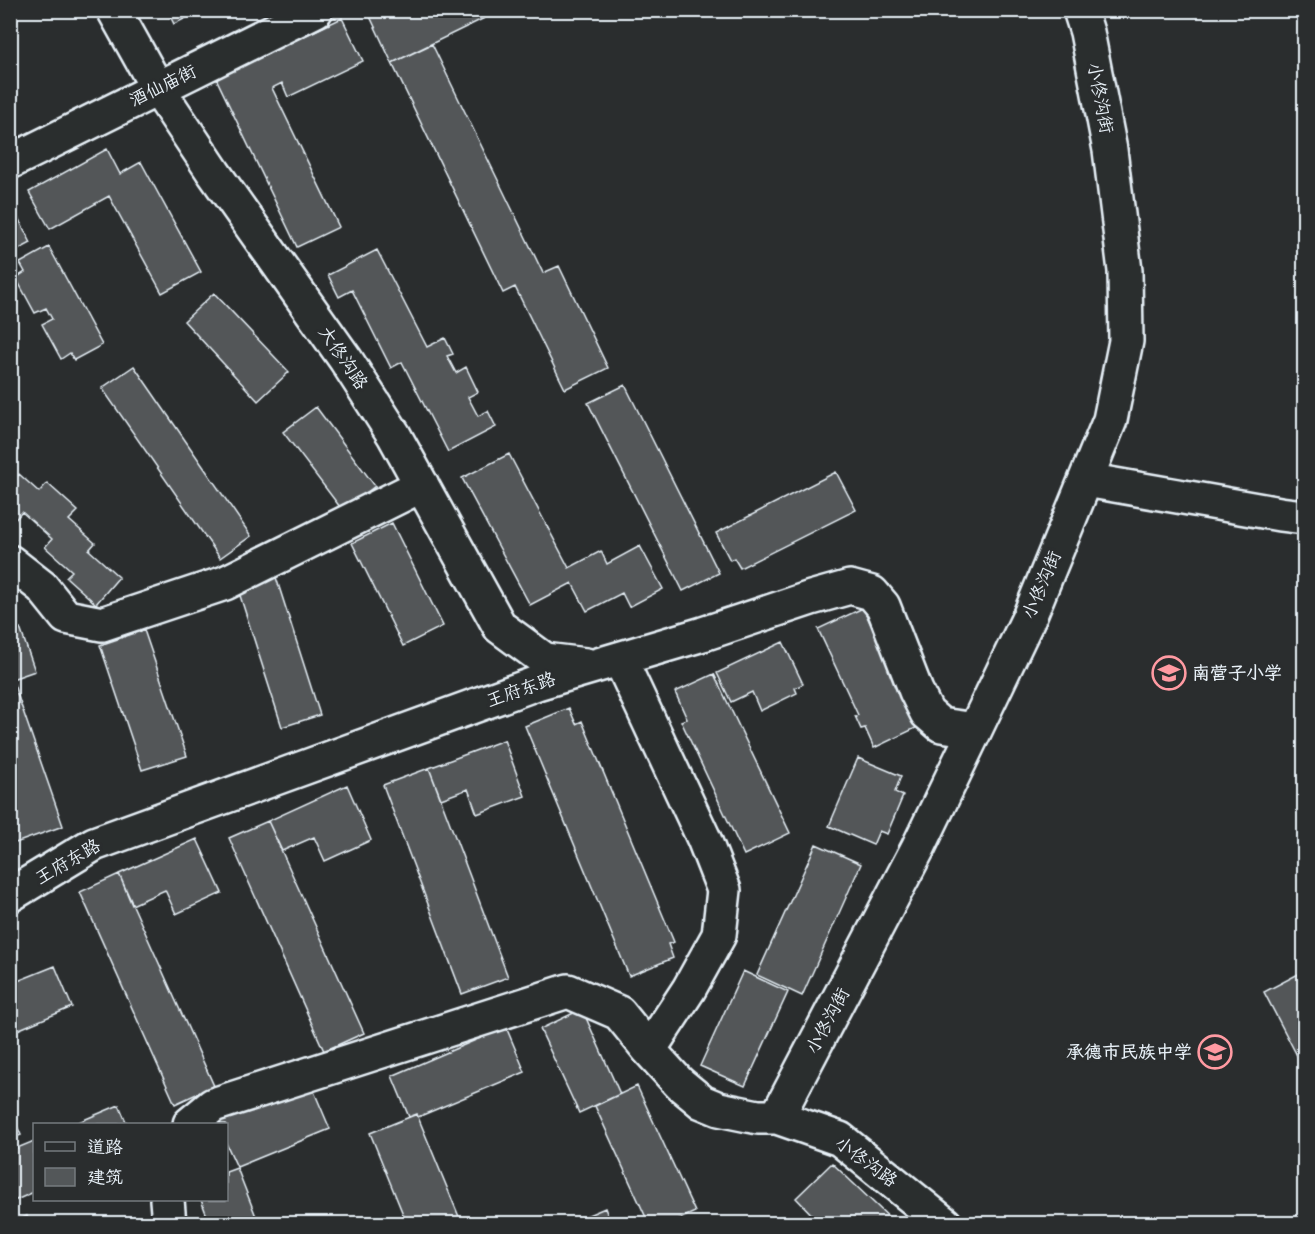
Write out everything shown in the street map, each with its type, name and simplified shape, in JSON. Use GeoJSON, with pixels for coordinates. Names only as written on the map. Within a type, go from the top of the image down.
{"type":"FeatureCollection","features":[{"type":"Feature","properties":{"kind":"street","name":"大佟沟路"},"geometry":{"type":"LineString","coordinates":[[114,10],[158,89],[214,173],[346,360],[394,435],[500,627],[545,660],[607,662]]}},
{"type":"Feature","properties":{"kind":"street","name":"酒仙庙街"},"geometry":{"type":"LineString","coordinates":[[10,162],[316,10]]}},
{"type":"Feature","properties":{"kind":"street","name":"小佟沟街"},"geometry":{"type":"LineString","coordinates":[[777,1117],[918,848],[1030,615],[1110,420],[1126,340],[1125,271],[1110,150],[1087,32],[1080,10]]}},
{"type":"Feature","properties":{"kind":"street"},"geometry":{"type":"LineString","coordinates":[[1086,480],[1305,517]]}},
{"type":"Feature","properties":{"kind":"street"},"geometry":{"type":"LineString","coordinates":[[10,562],[42,586],[66,617],[102,624],[225,583],[422,485]]}},
{"type":"Feature","properties":{"kind":"street","name":"王府东路"},"geometry":{"type":"LineString","coordinates":[[10,895],[94,844],[537,683],[703,634],[850,587],[872,593],[883,606],[927,713],[941,725],[975,730]]}},
{"type":"Feature","properties":{"kind":"street"},"geometry":{"type":"LineString","coordinates":[[607,662],[704,840],[724,890],[719,935],[689,989],[649,1050]]}},
{"type":"Feature","properties":{"kind":"street","name":"小佟沟路"},"geometry":{"type":"LineString","coordinates":[[192,1123],[213,1105],[568,991],[619,1013],[679,1083],[702,1102],[719,1109],[758,1117],[777,1117],[840,1139],[945,1224]]}},
{"type":"Feature","properties":{"kind":"street"},"geometry":{"type":"LineString","coordinates":[[167,1201],[169,1224]]}},
{"type":"Feature","properties":{"kind":"building"},"geometry":{"type":"Polygon","coordinates":[[[167,10],[202,10],[174,24],[167,10]]]}},
{"type":"Feature","properties":{"kind":"building"},"geometry":{"type":"Polygon","coordinates":[[[367,10],[501,10],[392,63],[367,10]]]}},
{"type":"Feature","properties":{"kind":"building"},"geometry":{"type":"Polygon","coordinates":[[[342,18],[363,61],[288,97],[282,83],[272,88],[339,227],[297,247],[216,78],[342,18]]]}},
{"type":"Feature","properties":{"kind":"building"},"geometry":{"type":"Polygon","coordinates":[[[432,44],[543,273],[559,266],[608,368],[565,389],[515,287],[503,293],[392,63],[432,44]]]}},
{"type":"Feature","properties":{"kind":"building"},"geometry":{"type":"Polygon","coordinates":[[[107,149],[120,174],[141,162],[201,272],[162,293],[109,196],[50,229],[29,192],[107,149]]]}},
{"type":"Feature","properties":{"kind":"building"},"geometry":{"type":"Polygon","coordinates":[[[10,202],[31,243],[10,254],[10,202]]]}},
{"type":"Feature","properties":{"kind":"building"},"geometry":{"type":"Polygon","coordinates":[[[49,247],[102,345],[74,360],[70,353],[61,359],[42,324],[52,319],[46,308],[35,313],[16,278],[25,272],[20,263],[49,247]]]}},
{"type":"Feature","properties":{"kind":"building"},"geometry":{"type":"Polygon","coordinates":[[[377,250],[427,347],[445,338],[453,354],[447,356],[456,373],[466,367],[478,392],[468,397],[478,416],[488,411],[496,427],[448,452],[402,362],[391,368],[352,290],[339,297],[328,275],[377,250]]]}},
{"type":"Feature","properties":{"kind":"building"},"geometry":{"type":"Polygon","coordinates":[[[214,293],[289,372],[258,401],[184,321],[214,293]]]}},
{"type":"Feature","properties":{"kind":"building"},"geometry":{"type":"Polygon","coordinates":[[[134,366],[251,536],[220,558],[102,388],[134,366]]]}},
{"type":"Feature","properties":{"kind":"building"},"geometry":{"type":"Polygon","coordinates":[[[625,385],[719,573],[683,591],[588,403],[625,385]]]}},
{"type":"Feature","properties":{"kind":"building"},"geometry":{"type":"Polygon","coordinates":[[[316,407],[375,486],[343,511],[283,432],[316,407]]]}},
{"type":"Feature","properties":{"kind":"building"},"geometry":{"type":"Polygon","coordinates":[[[509,454],[569,568],[601,551],[607,564],[640,546],[663,589],[629,607],[622,593],[587,611],[572,583],[530,605],[462,478],[509,454]]]}},
{"type":"Feature","properties":{"kind":"building"},"geometry":{"type":"Polygon","coordinates":[[[836,472],[856,510],[740,568],[734,558],[730,560],[716,533],[836,472]]]}},
{"type":"Feature","properties":{"kind":"building"},"geometry":{"type":"Polygon","coordinates":[[[19,474],[39,492],[47,483],[78,511],[69,520],[95,543],[89,550],[119,577],[96,604],[66,577],[72,571],[45,547],[52,539],[22,512],[13,522],[10,519],[10,482],[12,483],[19,474]]]}},
{"type":"Feature","properties":{"kind":"building"},"geometry":{"type":"Polygon","coordinates":[[[392,523],[443,626],[403,646],[352,543],[392,523]]]}},
{"type":"Feature","properties":{"kind":"building"},"geometry":{"type":"Polygon","coordinates":[[[274,571],[320,715],[282,727],[236,583],[274,571]]]}},
{"type":"Feature","properties":{"kind":"building"},"geometry":{"type":"Polygon","coordinates":[[[863,608],[920,726],[874,748],[865,728],[861,729],[855,716],[858,715],[818,629],[863,608]]]}},
{"type":"Feature","properties":{"kind":"building"},"geometry":{"type":"Polygon","coordinates":[[[20,628],[35,671],[12,679],[63,826],[10,845],[10,802],[14,801],[10,789],[10,632],[20,628]]]}},
{"type":"Feature","properties":{"kind":"building"},"geometry":{"type":"Polygon","coordinates":[[[144,630],[187,756],[142,770],[100,645],[144,630]]]}},
{"type":"Feature","properties":{"kind":"building"},"geometry":{"type":"Polygon","coordinates":[[[783,642],[803,684],[795,688],[797,693],[760,711],[752,692],[731,702],[717,673],[783,642]]]}},
{"type":"Feature","properties":{"kind":"building"},"geometry":{"type":"Polygon","coordinates":[[[714,674],[790,833],[744,855],[681,721],[687,719],[675,692],[714,674]]]}},
{"type":"Feature","properties":{"kind":"building"},"geometry":{"type":"Polygon","coordinates":[[[569,708],[576,724],[582,721],[674,942],[668,944],[673,958],[629,976],[525,726],[569,708]]]}},
{"type":"Feature","properties":{"kind":"building"},"geometry":{"type":"Polygon","coordinates":[[[504,740],[525,796],[477,814],[468,789],[441,799],[429,768],[504,740]]]}},
{"type":"Feature","properties":{"kind":"building"},"geometry":{"type":"Polygon","coordinates":[[[858,758],[901,776],[895,792],[903,796],[887,834],[879,831],[873,845],[829,826],[858,758]]]}},
{"type":"Feature","properties":{"kind":"building"},"geometry":{"type":"Polygon","coordinates":[[[429,768],[508,977],[462,994],[383,785],[429,768]]]}},
{"type":"Feature","properties":{"kind":"building"},"geometry":{"type":"Polygon","coordinates":[[[347,785],[371,840],[325,861],[314,837],[282,851],[268,821],[347,785]]]}},
{"type":"Feature","properties":{"kind":"building"},"geometry":{"type":"Polygon","coordinates":[[[268,821],[364,1033],[324,1051],[229,838],[268,821]]]}},
{"type":"Feature","properties":{"kind":"building"},"geometry":{"type":"Polygon","coordinates":[[[197,839],[222,893],[176,914],[165,890],[132,905],[119,874],[197,839]]]}},
{"type":"Feature","properties":{"kind":"building"},"geometry":{"type":"Polygon","coordinates":[[[816,844],[861,864],[802,996],[757,975],[816,844]]]}},
{"type":"Feature","properties":{"kind":"building"},"geometry":{"type":"Polygon","coordinates":[[[119,874],[214,1086],[175,1104],[80,892],[119,874]]]}},
{"type":"Feature","properties":{"kind":"building"},"geometry":{"type":"Polygon","coordinates":[[[55,966],[72,1007],[10,1033],[10,984],[55,966]]]}},
{"type":"Feature","properties":{"kind":"building"},"geometry":{"type":"Polygon","coordinates":[[[743,971],[788,992],[745,1086],[700,1066],[743,971]]]}},
{"type":"Feature","properties":{"kind":"building"},"geometry":{"type":"Polygon","coordinates":[[[1304,971],[1304,1069],[1264,992],[1304,971]]]}},
{"type":"Feature","properties":{"kind":"building"},"geometry":{"type":"Polygon","coordinates":[[[582,1009],[620,1094],[579,1113],[540,1029],[582,1009]]]}},
{"type":"Feature","properties":{"kind":"building"},"geometry":{"type":"Polygon","coordinates":[[[506,1027],[525,1072],[418,1117],[417,1114],[409,1117],[392,1076],[506,1027]]]}},
{"type":"Feature","properties":{"kind":"building"},"geometry":{"type":"Polygon","coordinates":[[[310,1082],[330,1129],[237,1167],[228,1147],[228,1123],[218,1123],[217,1120],[310,1082]]]}},
{"type":"Feature","properties":{"kind":"building"},"geometry":{"type":"Polygon","coordinates":[[[637,1086],[695,1212],[669,1224],[649,1224],[595,1106],[637,1086]]]}},
{"type":"Feature","properties":{"kind":"building"},"geometry":{"type":"Polygon","coordinates":[[[119,1105],[127,1123],[76,1123],[119,1105]]]}},
{"type":"Feature","properties":{"kind":"building"},"geometry":{"type":"Polygon","coordinates":[[[10,1110],[21,1135],[10,1139],[10,1110]]]}},
{"type":"Feature","properties":{"kind":"building"},"geometry":{"type":"Polygon","coordinates":[[[417,1114],[462,1224],[407,1224],[370,1133],[417,1114]]]}},
{"type":"Feature","properties":{"kind":"building"},"geometry":{"type":"Polygon","coordinates":[[[33,1141],[33,1192],[14,1201],[10,1192],[10,1151],[33,1141]]]}},
{"type":"Feature","properties":{"kind":"building"},"geometry":{"type":"Polygon","coordinates":[[[832,1163],[896,1224],[821,1224],[796,1198],[832,1163]]]}},
{"type":"Feature","properties":{"kind":"building"},"geometry":{"type":"Polygon","coordinates":[[[237,1168],[259,1224],[210,1224],[201,1201],[228,1201],[228,1171],[237,1168]]]}},
{"type":"Feature","properties":{"kind":"building"},"geometry":{"type":"Polygon","coordinates":[[[605,1208],[611,1224],[567,1224],[605,1208]]]}},
{"type":"Feature","properties":{"kind":"building"},"geometry":{"type":"Polygon","coordinates":[[[27,1216],[31,1224],[10,1224],[10,1223],[27,1216]]]}},
{"type":"Feature","properties":{"kind":"place","name":"南营子小学"},"geometry":{"type":"Point","coordinates":[1169,673]}},
{"type":"Feature","properties":{"kind":"place","name":"承德市民族中学"},"geometry":{"type":"Point","coordinates":[1215,1052]}}]}
